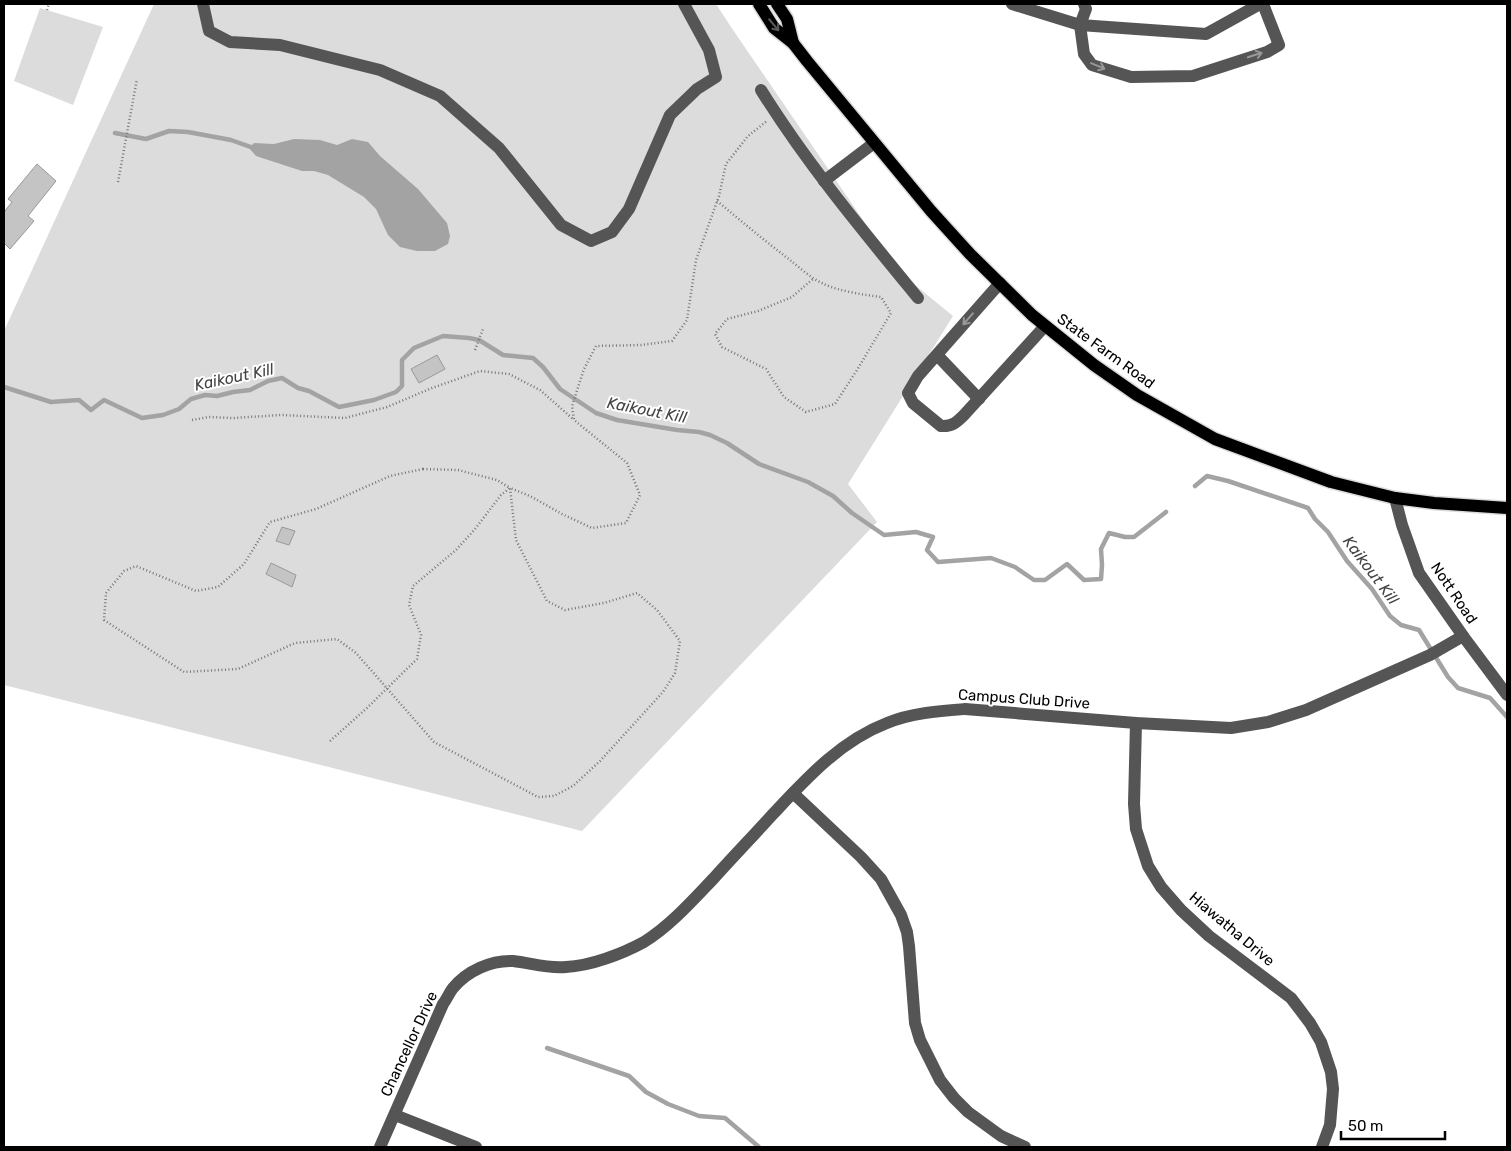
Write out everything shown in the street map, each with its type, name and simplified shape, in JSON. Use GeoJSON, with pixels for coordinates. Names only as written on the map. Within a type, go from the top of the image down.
{"type":"FeatureCollection","features":[{"type":"Feature","properties":{"kind":"main road","name":"State Farm Road"},"geometry":{"type":"LineString","coordinates":[[759,4],[774,28],[793,43],[931,211],[970,254],[1045,326],[1094,365],[1137,395],[1215,439],[1331,482],[1395,498],[1434,503],[1507,508]]}},
{"type":"Feature","properties":{"kind":"main road","name":"State Farm Road"},"geometry":{"type":"LineString","coordinates":[[777,4],[787,19],[793,43]]}},
{"type":"Feature","properties":{"kind":"street"},"geometry":{"type":"LineString","coordinates":[[203,4],[210,31],[230,42],[280,44],[371,67],[440,96],[499,148],[561,225],[591,241],[612,232],[629,209],[670,115],[697,89],[716,77],[709,50],[684,4]]}},
{"type":"Feature","properties":{"kind":"street"},"geometry":{"type":"LineString","coordinates":[[1012,4],[1080,25],[1206,34],[1262,4],[1279,45],[1267,52],[1193,76],[1131,77],[1092,65],[1084,54],[1080,25],[1086,9],[1084,4]]}},
{"type":"Feature","properties":{"kind":"street"},"geometry":{"type":"LineString","coordinates":[[762,90],[776,114],[824,181],[918,298]]}},
{"type":"Feature","properties":{"kind":"street"},"geometry":{"type":"LineString","coordinates":[[824,181],[874,143]]}},
{"type":"Feature","properties":{"kind":"street"},"geometry":{"type":"LineString","coordinates":[[1000,283],[918,376],[908,393],[913,402],[941,426],[947,427],[955,424],[1045,326]]}},
{"type":"Feature","properties":{"kind":"street"},"geometry":{"type":"LineString","coordinates":[[937,355],[979,399]]}},
{"type":"Feature","properties":{"kind":"street","name":"Nott Road"},"geometry":{"type":"LineString","coordinates":[[1395,498],[1402,525],[1420,573],[1463,636],[1507,695]]}},
{"type":"Feature","properties":{"kind":"street","name":"Campus Club Drive"},"geometry":{"type":"LineString","coordinates":[[453,988],[479,967],[494,963],[512,961],[551,967],[586,965],[644,942],[665,926],[701,891],[793,793],[832,755],[849,742],[886,723],[908,716],[964,709],[1136,723],[1231,728],[1268,722],[1306,710],[1430,655],[1463,636]]}},
{"type":"Feature","properties":{"kind":"street","name":"Hiawatha Drive"},"geometry":{"type":"LineString","coordinates":[[1136,723],[1134,804],[1136,829],[1148,866],[1161,887],[1180,910],[1209,936],[1292,998],[1310,1023],[1321,1042],[1331,1072],[1333,1090],[1330,1125],[1322,1147]]}},
{"type":"Feature","properties":{"kind":"street"},"geometry":{"type":"LineString","coordinates":[[793,793],[861,857],[881,879],[901,915],[909,946],[915,1024],[920,1040],[940,1080],[968,1112],[1001,1136],[1025,1147]]}},
{"type":"Feature","properties":{"kind":"street","name":"Chancellor Drive"},"geometry":{"type":"LineString","coordinates":[[380,1147],[444,1004],[453,988]]}},
{"type":"Feature","properties":{"kind":"street","name":"Chancellor Drive"},"geometry":{"type":"LineString","coordinates":[[395,1115],[476,1147]]}},
{"type":"Feature","properties":{"kind":"path"},"geometry":{"type":"LineString","coordinates":[[47,10],[49,4]]}},
{"type":"Feature","properties":{"kind":"path"},"geometry":{"type":"LineString","coordinates":[[118,182],[137,79]]}},
{"type":"Feature","properties":{"kind":"path"},"geometry":{"type":"LineString","coordinates":[[574,420],[572,406],[584,369],[596,346],[640,345],[672,341],[687,320],[696,260],[717,201],[726,164],[748,136],[776,114]]}},
{"type":"Feature","properties":{"kind":"path"},"geometry":{"type":"LineString","coordinates":[[717,201],[751,230],[814,278],[824,284],[861,294],[881,297],[891,313],[835,404],[806,412],[784,397],[766,369],[722,347],[715,334],[727,319],[758,311],[792,297],[814,278]]}},
{"type":"Feature","properties":{"kind":"path"},"geometry":{"type":"LineString","coordinates":[[475,350],[483,329]]}},
{"type":"Feature","properties":{"kind":"path"},"geometry":{"type":"LineString","coordinates":[[192,420],[209,417],[233,418],[281,415],[345,418],[387,407],[480,371],[509,374],[540,390],[627,463],[640,495],[626,522],[592,528],[497,480],[458,470],[423,469],[390,476],[316,509],[270,522],[244,564],[218,587],[196,591],[136,566],[124,571],[106,593],[104,620],[184,672],[238,669],[295,642],[337,639],[356,654],[434,742],[538,797],[554,796],[573,786],[600,761],[663,692],[674,673],[680,641],[657,610],[637,593],[604,603],[565,610],[547,601],[516,540],[510,488]]}},
{"type":"Feature","properties":{"kind":"path"},"geometry":{"type":"LineString","coordinates":[[330,741],[367,708],[417,658],[421,635],[409,605],[413,586],[456,550],[501,495],[510,488]]}},
{"type":"Feature","properties":{"kind":"shaded area"},"geometry":{"type":"Polygon","coordinates":[[[154,4],[716,4],[898,271],[953,316],[848,484],[877,522],[582,831],[4,685],[4,331],[154,4]]]}},
{"type":"Feature","properties":{"kind":"shaded area"},"geometry":{"type":"Polygon","coordinates":[[[40,8],[103,27],[73,105],[14,81],[40,8]]]}},
{"type":"Feature","properties":{"kind":"shaded area"},"geometry":{"type":"Polygon","coordinates":[[[294,139],[320,140],[337,145],[352,139],[368,142],[380,156],[418,189],[447,223],[450,236],[448,244],[435,251],[417,251],[400,247],[388,235],[376,209],[364,197],[328,175],[314,171],[302,171],[256,156],[249,148],[254,143],[274,144],[294,139]]]}},
{"type":"Feature","properties":{"kind":"building"},"geometry":{"type":"Polygon","coordinates":[[[37,164],[56,181],[28,216],[34,221],[10,249],[4,243],[4,212],[12,202],[8,199],[37,164]]]}},
{"type":"Feature","properties":{"kind":"building"},"geometry":{"type":"Polygon","coordinates":[[[437,355],[445,369],[419,383],[411,369],[437,355]]]}},
{"type":"Feature","properties":{"kind":"building"},"geometry":{"type":"Polygon","coordinates":[[[282,527],[295,531],[289,545],[276,541],[282,527]]]}},
{"type":"Feature","properties":{"kind":"building"},"geometry":{"type":"Polygon","coordinates":[[[271,563],[296,575],[292,587],[266,574],[271,563]]]}},
{"type":"Feature","properties":{"kind":"waterway"},"geometry":{"type":"LineString","coordinates":[[115,133],[146,139],[169,131],[188,132],[231,140],[256,149]]}},
{"type":"Feature","properties":{"kind":"waterway","name":"Kaikout Kill"},"geometry":{"type":"LineString","coordinates":[[4,387],[51,402],[79,400],[91,410],[104,400],[142,418],[163,415],[179,409],[191,399],[205,395],[217,396],[250,390],[268,381],[282,378],[298,388],[309,391],[339,407],[374,400],[396,392],[402,386],[402,360],[414,348],[443,336],[469,338],[479,340],[503,355],[533,358],[543,367],[560,389],[596,413],[617,420],[710,435],[727,443],[759,464],[808,482],[833,496],[852,513],[884,535],[916,532],[933,537],[927,550],[938,562],[991,558],[1015,567],[1034,580],[1045,580],[1067,564],[1084,580],[1101,579],[1101,549],[1109,533],[1134,537],[1166,512]]}},
{"type":"Feature","properties":{"kind":"waterway","name":"Kaikout Kill"},"geometry":{"type":"LineString","coordinates":[[1195,486],[1207,476],[1228,481],[1308,508],[1315,519],[1328,532],[1347,561],[1372,589],[1390,616],[1401,625],[1419,630],[1448,677],[1458,688],[1490,698],[1507,717]]}},
{"type":"Feature","properties":{"kind":"waterway"},"geometry":{"type":"LineString","coordinates":[[547,1048],[629,1076],[646,1092],[668,1104],[699,1116],[725,1118],[759,1147]]}}]}
